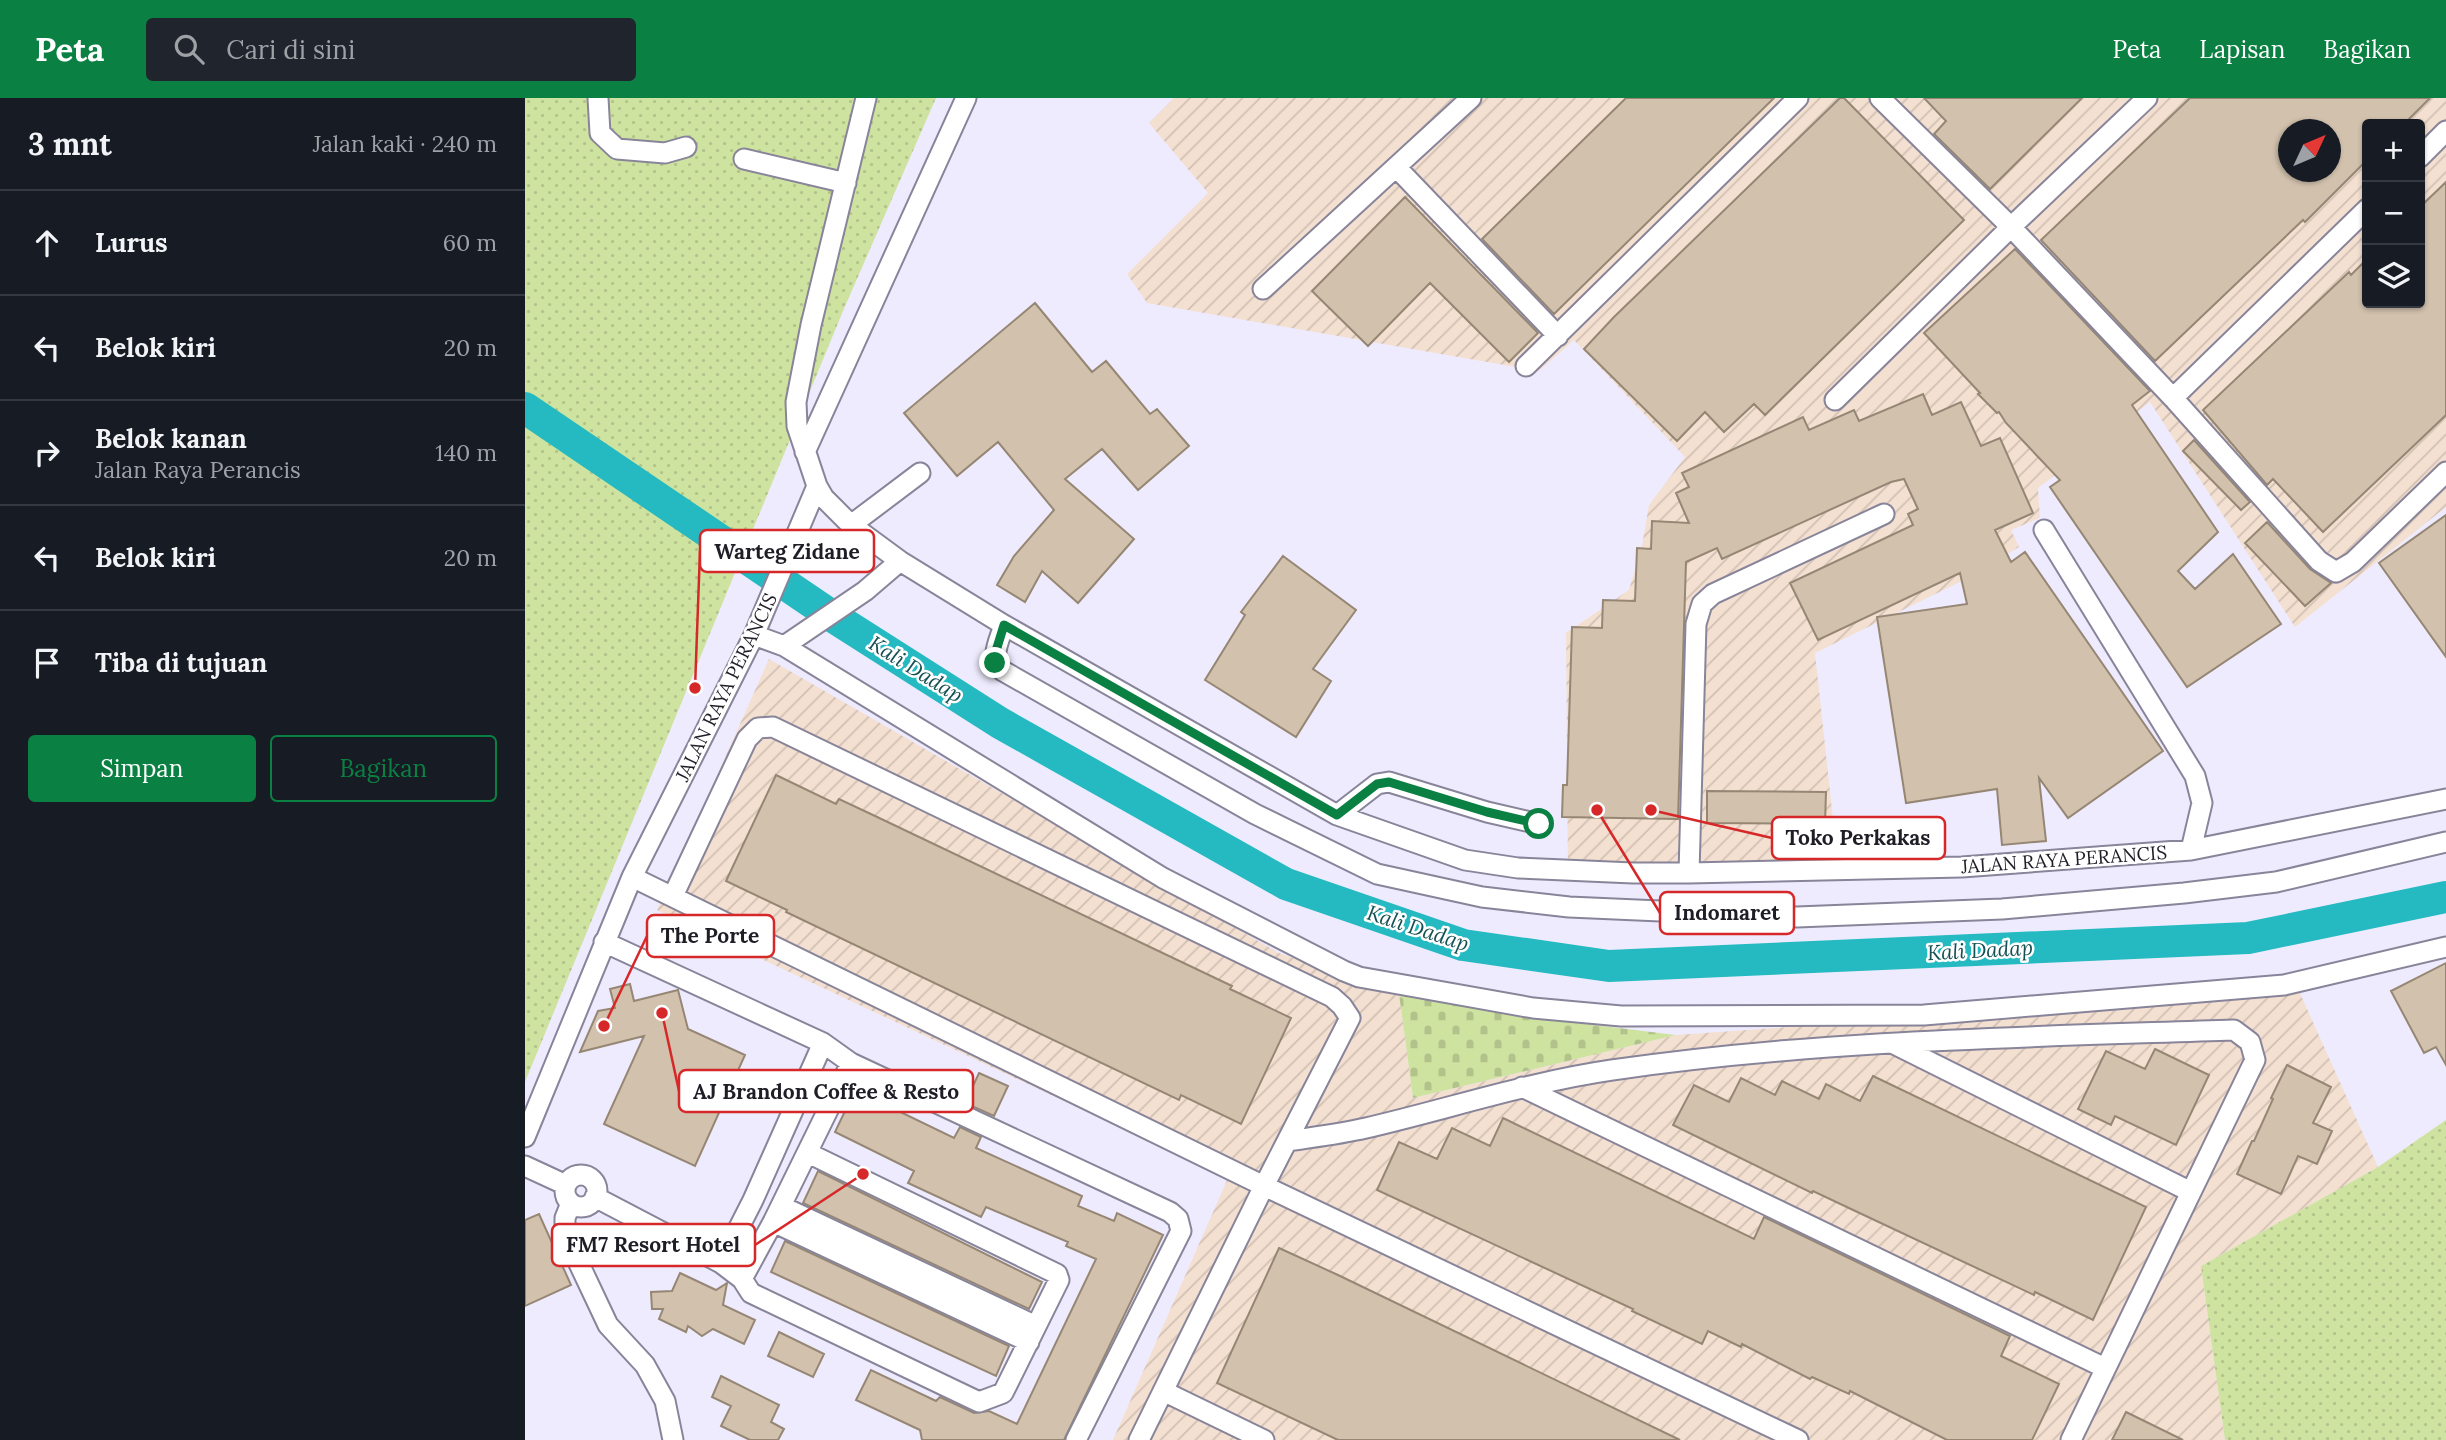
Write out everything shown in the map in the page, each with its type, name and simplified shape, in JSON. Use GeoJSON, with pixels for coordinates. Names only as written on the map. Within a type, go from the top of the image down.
{"type":"FeatureCollection","features":[{"type":"Feature","properties":{"kind":"street"},"geometry":{"type":"LineString","coordinates":[[598,98],[600,133],[617,149],[665,153],[686,147]]}},
{"type":"Feature","properties":{"kind":"street"},"geometry":{"type":"LineString","coordinates":[[817,486],[797,426],[796,402],[866,98]]}},
{"type":"Feature","properties":{"kind":"street"},"geometry":{"type":"LineString","coordinates":[[805,452],[966,98]]}},
{"type":"Feature","properties":{"kind":"street"},"geometry":{"type":"LineString","coordinates":[[1263,289],[1471,98]]}},
{"type":"Feature","properties":{"kind":"street"},"geometry":{"type":"LineString","coordinates":[[1527,366],[1798,98]]}},
{"type":"Feature","properties":{"kind":"street"},"geometry":{"type":"LineString","coordinates":[[1880,98],[2011,227],[2173,398],[2319,561],[2336,572],[2353,562],[2446,472]]}},
{"type":"Feature","properties":{"kind":"street"},"geometry":{"type":"LineString","coordinates":[[1835,400],[2147,98]]}},
{"type":"Feature","properties":{"kind":"street"},"geometry":{"type":"LineString","coordinates":[[2425,152],[2446,131]]}},
{"type":"Feature","properties":{"kind":"street"},"geometry":{"type":"LineString","coordinates":[[744,159],[846,183]]}},
{"type":"Feature","properties":{"kind":"street"},"geometry":{"type":"LineString","coordinates":[[1396,167],[1558,336]]}},
{"type":"Feature","properties":{"kind":"street"},"geometry":{"type":"LineString","coordinates":[[2173,398],[2362,214]]}},
{"type":"Feature","properties":{"kind":"street"},"geometry":{"type":"LineString","coordinates":[[851,524],[920,473]]}},
{"type":"Feature","properties":{"kind":"street","name":"JALAN RAYA PERANCIS"},"geometry":{"type":"LineString","coordinates":[[817,486],[833,509],[900,561],[1004,625],[1337,815],[1465,860],[1518,867],[1633,873],[1962,867],[2192,850],[2446,799]]}},
{"type":"Feature","properties":{"kind":"street","name":"JALAN RAYA PERANCIS"},"geometry":{"type":"LineString","coordinates":[[525,1137],[632,877],[754,635],[817,486]]}},
{"type":"Feature","properties":{"kind":"street"},"geometry":{"type":"LineString","coordinates":[[1689,873],[1696,624],[1702,604],[1713,594],[1884,514]]}},
{"type":"Feature","properties":{"kind":"street"},"geometry":{"type":"LineString","coordinates":[[2044,530],[2195,776],[2202,803],[2192,850]]}},
{"type":"Feature","properties":{"kind":"street"},"geometry":{"type":"LineString","coordinates":[[784,646],[865,591],[900,561]]}},
{"type":"Feature","properties":{"kind":"street"},"geometry":{"type":"LineString","coordinates":[[1004,625],[995,654],[995,663],[1003,671],[1255,814],[1377,874],[1482,897],[1569,907],[1797,917],[2002,909],[2184,893],[2276,881],[2446,842]]}},
{"type":"Feature","properties":{"kind":"street"},"geometry":{"type":"LineString","coordinates":[[754,635],[784,646],[1163,878],[1359,977],[1533,1008],[1621,1016],[1924,1015],[2284,985],[2446,947]]}},
{"type":"Feature","properties":{"kind":"street"},"geometry":{"type":"LineString","coordinates":[[673,896],[747,739],[758,728],[773,727],[1332,997],[1342,1006],[1350,1018],[1139,1440]]}},
{"type":"Feature","properties":{"kind":"street"},"geometry":{"type":"LineString","coordinates":[[1337,815],[1377,784],[1389,782],[1487,812],[1539,824]]}},
{"type":"Feature","properties":{"kind":"street"},"geometry":{"type":"LineString","coordinates":[[632,877],[1265,1186],[1798,1440]]}},
{"type":"Feature","properties":{"kind":"street"},"geometry":{"type":"LineString","coordinates":[[604,942],[823,1043],[851,1063],[1170,1212],[1178,1219],[1181,1231],[1076,1440]]}},
{"type":"Feature","properties":{"kind":"street"},"geometry":{"type":"LineString","coordinates":[[1288,1141],[1364,1128],[1522,1087],[1611,1070],[1729,1056],[1893,1044],[2234,1030],[2250,1042],[2255,1060],[2071,1440]]}},
{"type":"Feature","properties":{"kind":"street"},"geometry":{"type":"LineString","coordinates":[[721,1263],[753,1200],[823,1043]]}},
{"type":"Feature","properties":{"kind":"street"},"geometry":{"type":"LineString","coordinates":[[1893,1044],[2191,1192]]}},
{"type":"Feature","properties":{"kind":"street"},"geometry":{"type":"LineString","coordinates":[[742,1279],[808,1153],[851,1063]]}},
{"type":"Feature","properties":{"kind":"street"},"geometry":{"type":"LineString","coordinates":[[1522,1087],[2105,1368]]}},
{"type":"Feature","properties":{"kind":"street"},"geometry":{"type":"LineString","coordinates":[[595,1197],[721,1263],[742,1279],[751,1293],[979,1402],[1003,1393],[1059,1280],[1057,1274],[808,1153]]}},
{"type":"Feature","properties":{"kind":"street"},"geometry":{"type":"LineString","coordinates":[[525,1166],[569,1194],[585,1206],[595,1197],[595,1182],[587,1176],[573,1177],[569,1194],[565,1218],[565,1234],[608,1325],[645,1365],[665,1401],[673,1440]]}},
{"type":"Feature","properties":{"kind":"street"},"geometry":{"type":"LineString","coordinates":[[777,1214],[1032,1334]]}},
{"type":"Feature","properties":{"kind":"street"},"geometry":{"type":"LineString","coordinates":[[1163,1391],[1264,1440]]}},
{"type":"Feature","properties":{"kind":"shaded area"},"geometry":{"type":"Polygon","coordinates":[[[1174,98],[2446,98],[2446,507],[2295,627],[2150,402],[2038,488],[2040,518],[2011,530],[2019,547],[1960,582],[1815,653],[1839,875],[1568,879],[1566,633],[1629,590],[1642,546],[1649,505],[1685,457],[1574,340],[1539,371],[1147,303],[1127,274],[1208,193],[1149,123],[1174,98]]]}},
{"type":"Feature","properties":{"kind":"shaded area"},"geometry":{"type":"Polygon","coordinates":[[[769,659],[1279,953],[1399,994],[1413,1098],[1676,1035],[2299,991],[2378,1167],[2201,1266],[2225,1440],[1113,1440],[1228,1178],[657,910],[769,659]]]}},
{"type":"Feature","properties":{"kind":"green space"},"geometry":{"type":"Polygon","coordinates":[[[525,98],[936,98],[843,311],[525,1082],[525,98]]]}},
{"type":"Feature","properties":{"kind":"green space"},"geometry":{"type":"Polygon","coordinates":[[[1399,994],[1537,1018],[1676,1035],[1413,1098],[1399,994]]]}},
{"type":"Feature","properties":{"kind":"green space"},"geometry":{"type":"Polygon","coordinates":[[[2446,1120],[2446,1440],[2225,1440],[2201,1266],[2378,1167],[2446,1120]]]}},
{"type":"Feature","properties":{"kind":"building"},"geometry":{"type":"Polygon","coordinates":[[[1626,98],[1774,98],[1554,314],[1482,239],[1626,98]]]}},
{"type":"Feature","properties":{"kind":"building"},"geometry":{"type":"Polygon","coordinates":[[[1840,98],[1844,98],[1964,220],[1765,415],[1754,404],[1724,432],[1705,412],[1677,441],[1584,349],[1840,98]]]}},
{"type":"Feature","properties":{"kind":"building"},"geometry":{"type":"Polygon","coordinates":[[[1924,98],[2082,98],[1990,189],[1934,134],[1946,121],[1924,98]]]}},
{"type":"Feature","properties":{"kind":"building"},"geometry":{"type":"Polygon","coordinates":[[[2190,98],[2430,98],[2409,119],[2362,119],[2362,165],[2305,222],[2303,220],[2155,361],[2041,240],[2190,98]]]}},
{"type":"Feature","properties":{"kind":"building"},"geometry":{"type":"Polygon","coordinates":[[[2446,182],[2446,415],[2323,532],[2273,479],[2267,485],[2203,410],[2349,272],[2351,275],[2362,264],[2362,308],[2425,308],[2425,202],[2446,182]]]}},
{"type":"Feature","properties":{"kind":"building"},"geometry":{"type":"Polygon","coordinates":[[[1405,197],[1538,333],[1509,362],[1430,283],[1368,346],[1312,291],[1405,197]]]}},
{"type":"Feature","properties":{"kind":"building"},"geometry":{"type":"Polygon","coordinates":[[[2015,249],[2150,391],[2132,405],[2218,532],[2178,571],[2195,589],[2233,554],[2281,624],[2187,687],[2050,487],[2060,480],[1924,333],[2015,249]]]}},
{"type":"Feature","properties":{"kind":"building"},"geometry":{"type":"Polygon","coordinates":[[[1035,303],[1092,372],[1106,361],[1150,414],[1157,409],[1189,446],[1138,490],[1102,449],[1065,479],[1134,539],[1078,603],[1042,571],[1025,602],[997,585],[1014,556],[1054,510],[998,442],[957,476],[904,413],[1035,303]]]}},
{"type":"Feature","properties":{"kind":"building"},"geometry":{"type":"Polygon","coordinates":[[[1923,394],[1932,415],[1961,402],[1981,446],[2000,438],[2033,513],[1995,530],[2011,562],[2025,552],[2163,751],[2068,818],[2039,778],[2046,841],[2002,845],[1997,789],[1906,803],[1877,617],[1967,604],[1960,573],[1818,640],[1790,583],[1913,525],[1908,514],[1918,509],[1904,479],[1891,482],[1722,559],[1717,548],[1686,562],[1678,819],[1562,817],[1563,785],[1567,785],[1572,627],[1602,628],[1603,600],[1635,601],[1637,548],[1651,549],[1652,521],[1689,523],[1676,493],[1689,487],[1682,473],[1803,417],[1809,430],[1854,410],[1859,421],[1923,394]]]}},
{"type":"Feature","properties":{"kind":"building"},"geometry":{"type":"Polygon","coordinates":[[[2194,440],[2250,502],[2241,510],[2183,451],[2194,440]]]}},
{"type":"Feature","properties":{"kind":"building"},"geometry":{"type":"Polygon","coordinates":[[[2446,515],[2446,657],[2379,563],[2446,515]]]}},
{"type":"Feature","properties":{"kind":"building"},"geometry":{"type":"Polygon","coordinates":[[[2267,522],[2310,569],[2331,583],[2305,606],[2245,543],[2267,522]]]}},
{"type":"Feature","properties":{"kind":"building"},"geometry":{"type":"Polygon","coordinates":[[[1283,556],[1356,610],[1313,669],[1331,681],[1296,737],[1205,680],[1245,615],[1241,612],[1283,556]]]}},
{"type":"Feature","properties":{"kind":"building"},"geometry":{"type":"Polygon","coordinates":[[[776,775],[836,804],[839,799],[873,815],[1232,986],[1230,989],[1291,1018],[1241,1124],[1181,1095],[1179,1100],[726,881],[776,775]]]}},
{"type":"Feature","properties":{"kind":"building"},"geometry":{"type":"Polygon","coordinates":[[[1707,791],[1826,792],[1825,824],[1707,823],[1707,791]]]}},
{"type":"Feature","properties":{"kind":"building"},"geometry":{"type":"Polygon","coordinates":[[[2446,963],[2446,1065],[2436,1047],[2424,1053],[2391,991],[2446,963]]]}},
{"type":"Feature","properties":{"kind":"building"},"geometry":{"type":"Polygon","coordinates":[[[630,984],[634,1001],[678,990],[688,1029],[745,1055],[695,1166],[604,1124],[644,1036],[580,1052],[598,1011],[615,1008],[610,989],[630,984]]]}},
{"type":"Feature","properties":{"kind":"building"},"geometry":{"type":"Polygon","coordinates":[[[2155,1049],[2209,1075],[2176,1145],[2115,1116],[2111,1125],[2078,1109],[2106,1051],[2145,1069],[2155,1049]]]}},
{"type":"Feature","properties":{"kind":"building"},"geometry":{"type":"Polygon","coordinates":[[[2287,1065],[2331,1087],[2313,1123],[2332,1131],[2317,1164],[2298,1156],[2281,1194],[2237,1174],[2287,1065]]]}},
{"type":"Feature","properties":{"kind":"building"},"geometry":{"type":"Polygon","coordinates":[[[979,1073],[1008,1086],[994,1116],[965,1103],[979,1073]]]}},
{"type":"Feature","properties":{"kind":"building"},"geometry":{"type":"Polygon","coordinates":[[[1873,1076],[2146,1207],[2093,1320],[1813,1191],[1812,1193],[1673,1125],[1694,1085],[1729,1102],[1741,1078],[1775,1095],[1782,1081],[1819,1099],[1826,1084],[1860,1101],[1873,1076]]]}},
{"type":"Feature","properties":{"kind":"building"},"geometry":{"type":"Polygon","coordinates":[[[855,1090],[954,1138],[960,1127],[981,1137],[976,1148],[1082,1196],[1078,1206],[1114,1221],[1117,1213],[1163,1235],[1064,1440],[922,1440],[920,1430],[856,1400],[871,1370],[936,1401],[940,1397],[974,1413],[989,1411],[1017,1424],[1096,1259],[1066,1246],[1068,1242],[986,1207],[981,1217],[908,1183],[914,1171],[835,1132],[855,1090]]]}},
{"type":"Feature","properties":{"kind":"building"},"geometry":{"type":"Polygon","coordinates":[[[1503,1118],[1754,1239],[1764,1217],[2010,1336],[2001,1356],[2059,1384],[2032,1440],[1947,1440],[1850,1391],[1849,1394],[1812,1377],[1810,1379],[1742,1344],[1741,1347],[1708,1331],[1702,1344],[1377,1190],[1399,1142],[1437,1159],[1452,1128],[1490,1146],[1503,1118]]]}},
{"type":"Feature","properties":{"kind":"building"},"geometry":{"type":"Polygon","coordinates":[[[818,1171],[1042,1282],[1029,1309],[803,1203],[818,1171]]]}},
{"type":"Feature","properties":{"kind":"building"},"geometry":{"type":"Polygon","coordinates":[[[539,1214],[571,1285],[525,1306],[525,1220],[539,1214]]]}},
{"type":"Feature","properties":{"kind":"building"},"geometry":{"type":"Polygon","coordinates":[[[785,1241],[1009,1346],[996,1376],[771,1272],[785,1241]]]}},
{"type":"Feature","properties":{"kind":"building"},"geometry":{"type":"Polygon","coordinates":[[[1279,1248],[1680,1440],[1338,1440],[1217,1383],[1279,1248]]]}},
{"type":"Feature","properties":{"kind":"building"},"geometry":{"type":"Polygon","coordinates":[[[680,1273],[716,1290],[727,1283],[723,1305],[755,1320],[744,1344],[713,1329],[702,1336],[688,1326],[686,1332],[659,1319],[663,1309],[652,1309],[651,1292],[672,1291],[680,1273]]]}},
{"type":"Feature","properties":{"kind":"building"},"geometry":{"type":"Polygon","coordinates":[[[779,1332],[824,1354],[813,1377],[768,1356],[779,1332]]]}},
{"type":"Feature","properties":{"kind":"building"},"geometry":{"type":"Polygon","coordinates":[[[721,1376],[779,1405],[771,1422],[784,1429],[778,1440],[750,1440],[721,1426],[731,1406],[712,1397],[721,1376]]]}},
{"type":"Feature","properties":{"kind":"building"},"geometry":{"type":"Polygon","coordinates":[[[2126,1412],[2183,1440],[2112,1440],[2126,1412]]]}},
{"type":"Feature","properties":{"kind":"waterway","name":"Kali Dadap"},"geometry":{"type":"LineString","coordinates":[[525,408],[835,618],[1000,723],[1286,884],[1463,945],[1609,966],[2248,938],[2446,897]]}},
{"type":"Feature","properties":{"kind":"place","name":"Warteg Zidane"},"geometry":{"type":"Point","coordinates":[695,688]}},
{"type":"Feature","properties":{"kind":"place","name":"Indomaret"},"geometry":{"type":"Point","coordinates":[1597,810]}},
{"type":"Feature","properties":{"kind":"place","name":"Toko Perkakas"},"geometry":{"type":"Point","coordinates":[1651,810]}},
{"type":"Feature","properties":{"kind":"place","name":"AJ Brandon Coffee & Resto"},"geometry":{"type":"Point","coordinates":[662,1013]}},
{"type":"Feature","properties":{"kind":"place","name":"The Porte"},"geometry":{"type":"Point","coordinates":[604,1026]}},
{"type":"Feature","properties":{"kind":"place","name":"FM7 Resort Hotel"},"geometry":{"type":"Point","coordinates":[863,1174]}},
{"type":"Feature","properties":{"kind":"route"},"geometry":{"type":"LineString","coordinates":[[995,663],[1004,625],[1337,815],[1377,784],[1389,782],[1487,812],[1539,824]]}}]}
